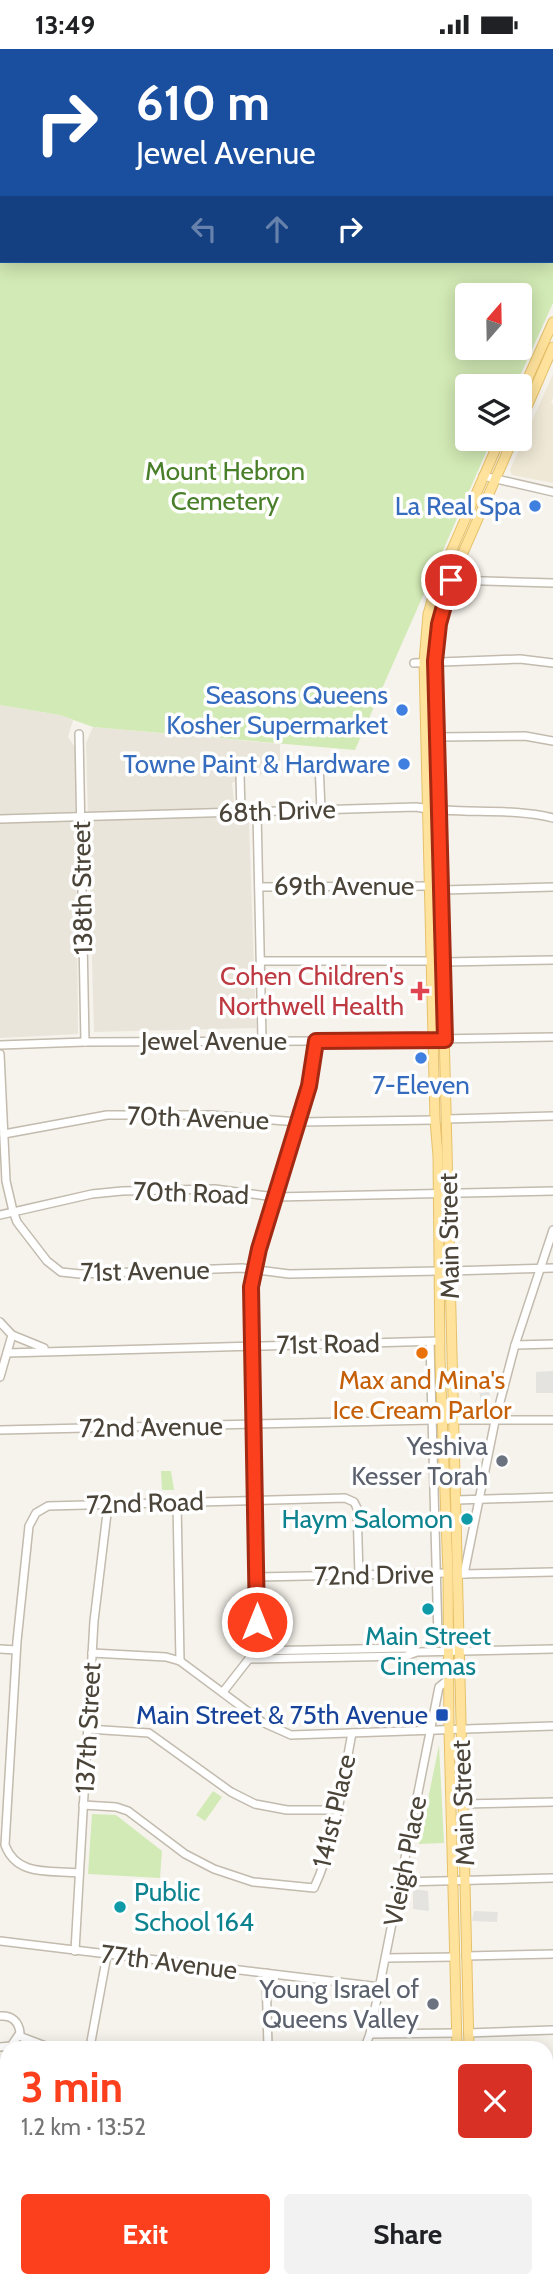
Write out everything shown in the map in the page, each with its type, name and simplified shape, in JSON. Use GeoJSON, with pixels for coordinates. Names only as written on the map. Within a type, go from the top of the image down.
{"type":"FeatureCollection","features":[{"type":"Feature","properties":{"kind":"main road"},"geometry":{"type":"LineString","coordinates":[[530,374],[553,322]]}},
{"type":"Feature","properties":{"kind":"main road"},"geometry":{"type":"LineString","coordinates":[[532,395],[553,347]]}},
{"type":"Feature","properties":{"kind":"main road","name":"Main Street"},"geometry":{"type":"LineString","coordinates":[[457,1574],[435,1341],[439,1271],[438,1194],[428,809],[419,662],[428,614],[440,577],[495,451]]}},
{"type":"Feature","properties":{"kind":"main road","name":"Main Street"},"geometry":{"type":"LineString","coordinates":[[469,2041],[463,1804],[454,1651],[457,1500],[435,661],[439,624],[451,580],[508,451]]}},
{"type":"Feature","properties":{"kind":"main road","name":"Main Street"},"geometry":{"type":"LineString","coordinates":[[454,1651],[449,1679],[449,1730],[457,2041]]}},
{"type":"Feature","properties":{"kind":"street"},"geometry":{"type":"LineString","coordinates":[[484,476],[553,492]]}},
{"type":"Feature","properties":{"kind":"street"},"geometry":{"type":"LineString","coordinates":[[440,577],[451,580],[553,583]]}},
{"type":"Feature","properties":{"kind":"street"},"geometry":{"type":"LineString","coordinates":[[419,662],[520,659],[553,663]]}},
{"type":"Feature","properties":{"kind":"street","name":"138th Street"},"geometry":{"type":"LineString","coordinates":[[79,734],[85,1042]]}},
{"type":"Feature","properties":{"kind":"street"},"geometry":{"type":"LineString","coordinates":[[437,737],[525,736],[553,741]]}},
{"type":"Feature","properties":{"kind":"street"},"geometry":{"type":"LineString","coordinates":[[319,763],[321,810]]}},
{"type":"Feature","properties":{"kind":"street"},"geometry":{"type":"LineString","coordinates":[[240,773],[242,813]]}},
{"type":"Feature","properties":{"kind":"street","name":"68th Drive"},"geometry":{"type":"LineString","coordinates":[[0,819],[416,807],[440,811],[535,814],[553,818]]}},
{"type":"Feature","properties":{"kind":"street"},"geometry":{"type":"LineString","coordinates":[[257,812],[262,1040]]}},
{"type":"Feature","properties":{"kind":"street","name":"69th Avenue"},"geometry":{"type":"LineString","coordinates":[[259,887],[430,886]]}},
{"type":"Feature","properties":{"kind":"street","name":"69th Avenue"},"geometry":{"type":"LineString","coordinates":[[442,890],[553,887]]}},
{"type":"Feature","properties":{"kind":"street"},"geometry":{"type":"LineString","coordinates":[[444,962],[553,960]]}},
{"type":"Feature","properties":{"kind":"street"},"geometry":{"type":"LineString","coordinates":[[261,961],[432,961]]}},
{"type":"Feature","properties":{"kind":"street","name":"Jewel Avenue"},"geometry":{"type":"LineString","coordinates":[[0,1045],[553,1037]]}},
{"type":"Feature","properties":{"kind":"street"},"geometry":{"type":"LineString","coordinates":[[223,1692],[257,1645],[258,1577],[251,1298],[254,1269],[312,1073],[316,1041]]}},
{"type":"Feature","properties":{"kind":"street"},"geometry":{"type":"LineString","coordinates":[[0,1054],[6,1181],[13,1211]]}},
{"type":"Feature","properties":{"kind":"street","name":"70th Avenue"},"geometry":{"type":"LineString","coordinates":[[4,1134],[107,1115],[211,1115],[298,1122],[435,1120]]}},
{"type":"Feature","properties":{"kind":"street"},"geometry":{"type":"LineString","coordinates":[[447,1119],[553,1116]]}},
{"type":"Feature","properties":{"kind":"street","name":"70th Road"},"geometry":{"type":"LineString","coordinates":[[0,1215],[92,1194],[122,1191],[215,1189],[275,1197],[553,1191]]}},
{"type":"Feature","properties":{"kind":"street","name":"71st Avenue"},"geometry":{"type":"LineString","coordinates":[[13,1211],[17,1221],[47,1261],[61,1272],[80,1274],[254,1269],[289,1274],[439,1271]]}},
{"type":"Feature","properties":{"kind":"street"},"geometry":{"type":"LineString","coordinates":[[457,1574],[481,1499],[495,1421],[515,1345],[553,1230]]}},
{"type":"Feature","properties":{"kind":"street"},"geometry":{"type":"LineString","coordinates":[[450,1271],[553,1268]]}},
{"type":"Feature","properties":{"kind":"street"},"geometry":{"type":"LineString","coordinates":[[0,1322],[12,1335],[0,1377]]}},
{"type":"Feature","properties":{"kind":"street","name":"71st Road"},"geometry":{"type":"LineString","coordinates":[[12,1335],[47,1350]]}},
{"type":"Feature","properties":{"kind":"street","name":"71st Road"},"geometry":{"type":"LineString","coordinates":[[7,1353],[435,1341]]}},
{"type":"Feature","properties":{"kind":"street","name":"Main Street"},"geometry":{"type":"LineString","coordinates":[[435,1341],[432,1420],[438,1637],[454,1651]]}},
{"type":"Feature","properties":{"kind":"street"},"geometry":{"type":"LineString","coordinates":[[515,1345],[553,1344]]}},
{"type":"Feature","properties":{"kind":"street","name":"72nd Avenue"},"geometry":{"type":"LineString","coordinates":[[0,1430],[432,1420],[553,1420]]}},
{"type":"Feature","properties":{"kind":"street"},"geometry":{"type":"LineString","coordinates":[[457,1500],[553,1497]]}},
{"type":"Feature","properties":{"kind":"street","name":"72nd Road"},"geometry":{"type":"LineString","coordinates":[[16,1650],[29,1526],[36,1513],[48,1506],[345,1498],[354,1502],[357,1508],[359,1574]]}},
{"type":"Feature","properties":{"kind":"street"},"geometry":{"type":"LineString","coordinates":[[177,1503],[180,1661]]}},
{"type":"Feature","properties":{"kind":"street","name":"137th Street"},"geometry":{"type":"LineString","coordinates":[[75,1951],[92,1653],[108,1505]]}},
{"type":"Feature","properties":{"kind":"street","name":"72nd Drive"},"geometry":{"type":"LineString","coordinates":[[258,1577],[553,1572]]}},
{"type":"Feature","properties":{"kind":"street"},"geometry":{"type":"LineString","coordinates":[[255,1651],[406,1648],[417,1652]]}},
{"type":"Feature","properties":{"kind":"street"},"geometry":{"type":"LineString","coordinates":[[0,1649],[16,1650],[5,1845],[9,1857],[18,1866],[79,1873]]}},
{"type":"Feature","properties":{"kind":"street"},"geometry":{"type":"LineString","coordinates":[[249,1659],[406,1656],[417,1652],[553,1649]]}},
{"type":"Feature","properties":{"kind":"street"},"geometry":{"type":"LineString","coordinates":[[92,1653],[166,1657],[180,1661],[262,1722],[290,1735],[553,1726]]}},
{"type":"Feature","properties":{"kind":"street","name":"Vleigh Place"},"geometry":{"type":"LineString","coordinates":[[367,2041],[439,1687],[449,1679]]}},
{"type":"Feature","properties":{"kind":"street"},"geometry":{"type":"LineString","coordinates":[[88,1729],[149,1733],[231,1792],[255,1804],[287,1810],[337,1810]]}},
{"type":"Feature","properties":{"kind":"street","name":"141st Place"},"geometry":{"type":"LineString","coordinates":[[83,1805],[116,1807],[128,1811],[185,1854],[214,1869],[253,1882],[314,1888],[321,1873],[337,1810],[352,1733]]}},
{"type":"Feature","properties":{"kind":"street"},"geometry":{"type":"LineString","coordinates":[[463,1804],[553,1802]]}},
{"type":"Feature","properties":{"kind":"street"},"geometry":{"type":"LineString","coordinates":[[401,1882],[553,1878]]}},
{"type":"Feature","properties":{"kind":"street","name":"77th Avenue"},"geometry":{"type":"LineString","coordinates":[[0,1941],[380,1987]]}},
{"type":"Feature","properties":{"kind":"street"},"geometry":{"type":"LineString","coordinates":[[466,1956],[553,1954]]}},
{"type":"Feature","properties":{"kind":"street"},"geometry":{"type":"LineString","coordinates":[[91,2041],[107,1955]]}},
{"type":"Feature","properties":{"kind":"street"},"geometry":{"type":"LineString","coordinates":[[386,1958],[455,1957]]}},
{"type":"Feature","properties":{"kind":"street"},"geometry":{"type":"LineString","coordinates":[[266,1973],[268,2041]]}},
{"type":"Feature","properties":{"kind":"street"},"geometry":{"type":"LineString","coordinates":[[0,2016],[13,2018],[18,2024],[19,2036],[15,2041]]}},
{"type":"Feature","properties":{"kind":"street"},"geometry":{"type":"LineString","coordinates":[[468,2032],[553,2030]]}},
{"type":"Feature","properties":{"kind":"street"},"geometry":{"type":"LineString","coordinates":[[370,2034],[457,2033]]}},
{"type":"Feature","properties":{"kind":"street"},"geometry":{"type":"LineString","coordinates":[[19,2036],[32,2041]]}},
{"type":"Feature","properties":{"kind":"shaded area"},"geometry":{"type":"Polygon","coordinates":[[[553,374],[553,483],[512,475],[510,470],[519,451],[532,451],[532,421],[553,374]]]}},
{"type":"Feature","properties":{"kind":"shaded area"},"geometry":{"type":"Polygon","coordinates":[[[0,705],[60,715],[73,720],[68,737],[75,747],[78,1034],[0,1038],[0,705]]]}},
{"type":"Feature","properties":{"kind":"shaded area"},"geometry":{"type":"Polygon","coordinates":[[[93,727],[280,744],[280,773],[247,776],[232,783],[236,821],[249,821],[256,1028],[94,1032],[86,743],[93,727]]]}},
{"type":"Feature","properties":{"kind":"shaded area"},"geometry":{"type":"Polygon","coordinates":[[[553,1371],[553,1393],[536,1393],[536,1372],[553,1371]]]}},
{"type":"Feature","properties":{"kind":"shaded area"},"geometry":{"type":"Polygon","coordinates":[[[492,1382],[486,1411],[482,1409],[478,1383],[492,1382]]]}},
{"type":"Feature","properties":{"kind":"shaded area"},"geometry":{"type":"Polygon","coordinates":[[[413,1889],[428,1891],[429,1911],[413,1909],[413,1889]]]}},
{"type":"Feature","properties":{"kind":"shaded area"},"geometry":{"type":"Polygon","coordinates":[[[474,1911],[498,1912],[497,1922],[472,1921],[474,1911]]]}},
{"type":"Feature","properties":{"kind":"green space","name":"Mount Hebron Cemetery"},"geometry":{"type":"Polygon","coordinates":[[[0,263],[553,263],[553,303],[532,349],[532,283],[455,283],[455,361],[527,361],[521,374],[455,374],[455,451],[487,451],[355,750],[93,727],[60,715],[0,705],[0,263]]]}},
{"type":"Feature","properties":{"kind":"green space"},"geometry":{"type":"Polygon","coordinates":[[[161,1471],[171,1471],[174,1490],[162,1490],[161,1471]]]}},
{"type":"Feature","properties":{"kind":"green space"},"geometry":{"type":"Polygon","coordinates":[[[439,1745],[444,1843],[419,1844],[439,1745]]]}},
{"type":"Feature","properties":{"kind":"green space"},"geometry":{"type":"Polygon","coordinates":[[[213,1791],[222,1797],[205,1821],[196,1815],[213,1791]]]}},
{"type":"Feature","properties":{"kind":"green space"},"geometry":{"type":"Polygon","coordinates":[[[92,1814],[116,1815],[162,1851],[160,1878],[88,1874],[92,1814]]]}},
{"type":"Feature","properties":{"kind":"place","name":"La Real Spa"},"geometry":{"type":"Point","coordinates":[535,506]}},
{"type":"Feature","properties":{"kind":"place","name":"Seasons Queens Kosher Supermarket"},"geometry":{"type":"Point","coordinates":[402,710]}},
{"type":"Feature","properties":{"kind":"place","name":"Towne Paint & Hardware"},"geometry":{"type":"Point","coordinates":[404,764]}},
{"type":"Feature","properties":{"kind":"place","name":"Cohen Children's Northwell Health"},"geometry":{"type":"Point","coordinates":[420,991]}},
{"type":"Feature","properties":{"kind":"place","name":"7-Eleven"},"geometry":{"type":"Point","coordinates":[421,1058]}},
{"type":"Feature","properties":{"kind":"place","name":"Max and Mina's Ice Cream Parlor"},"geometry":{"type":"Point","coordinates":[422,1353]}},
{"type":"Feature","properties":{"kind":"place","name":"Yeshiva Kesser Torah"},"geometry":{"type":"Point","coordinates":[502,1461]}},
{"type":"Feature","properties":{"kind":"place","name":"Haym Salomon"},"geometry":{"type":"Point","coordinates":[467,1519]}},
{"type":"Feature","properties":{"kind":"place","name":"Main Street Cinemas"},"geometry":{"type":"Point","coordinates":[428,1609]}},
{"type":"Feature","properties":{"kind":"place","name":"Main Street & 75th Avenue"},"geometry":{"type":"Point","coordinates":[442,1715]}},
{"type":"Feature","properties":{"kind":"place","name":"Public School 164"},"geometry":{"type":"Point","coordinates":[120,1907]}},
{"type":"Feature","properties":{"kind":"place","name":"Young Israel of Queens Valley"},"geometry":{"type":"Point","coordinates":[433,2004]}},
{"type":"Feature","properties":{"kind":"route"},"geometry":{"type":"LineString","coordinates":[[257,1622],[251,1287],[259,1249],[309,1086],[316,1041],[445,1040],[435,661],[439,624],[451,580]]}}]}
